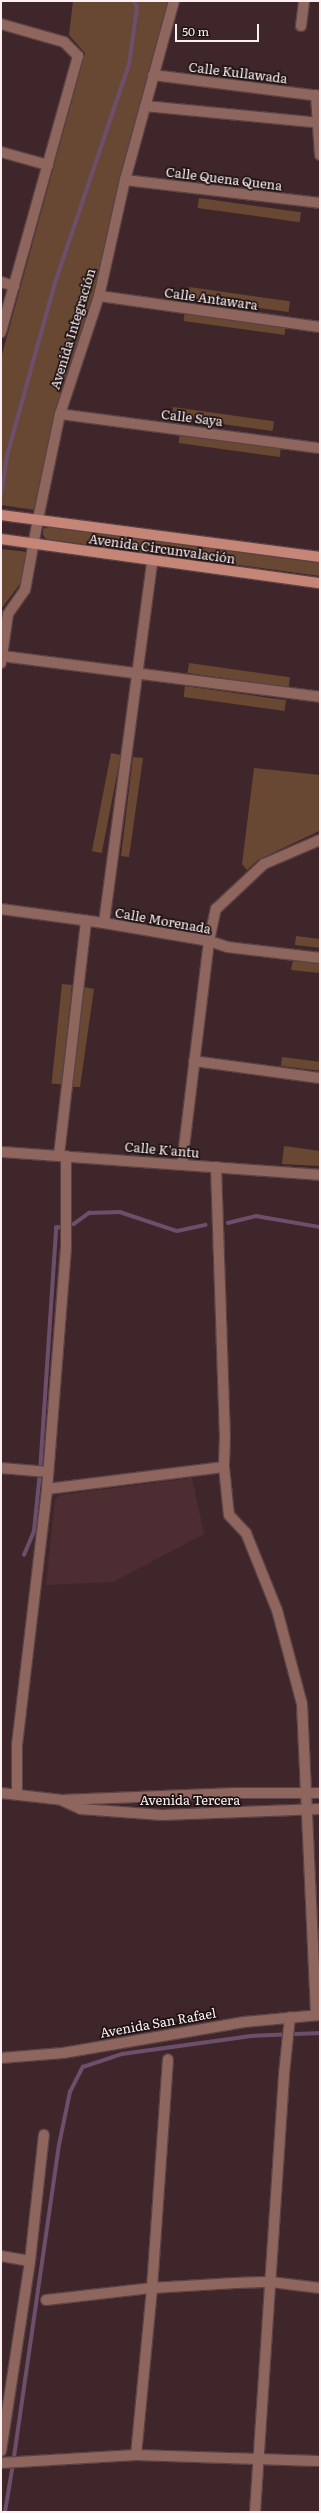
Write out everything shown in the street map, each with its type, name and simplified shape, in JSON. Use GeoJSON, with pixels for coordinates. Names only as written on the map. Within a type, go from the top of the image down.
{"type":"FeatureCollection","features":[{"type":"Feature","properties":{"kind":"main road","name":"Avenida Circunvalación"},"geometry":{"type":"LineString","coordinates":[[2,515],[320,557]]}},
{"type":"Feature","properties":{"kind":"main road","name":"Avenida Circunvalación"},"geometry":{"type":"LineString","coordinates":[[1,539],[320,583]]}},
{"type":"Feature","properties":{"kind":"street","name":"Avenida Integración"},"geometry":{"type":"LineString","coordinates":[[2,659],[8,614],[25,590],[36,544],[38,519],[60,414],[99,296],[125,180],[174,1]]}},
{"type":"Feature","properties":{"kind":"street"},"geometry":{"type":"LineString","coordinates":[[301,26],[304,1]]}},
{"type":"Feature","properties":{"kind":"street"},"geometry":{"type":"LineString","coordinates":[[1,24],[64,42],[78,56],[1,332]]}},
{"type":"Feature","properties":{"kind":"street","name":"Calle Kullawada"},"geometry":{"type":"LineString","coordinates":[[153,75],[318,96]]}},
{"type":"Feature","properties":{"kind":"street"},"geometry":{"type":"LineString","coordinates":[[318,96],[320,155]]}},
{"type":"Feature","properties":{"kind":"street"},"geometry":{"type":"LineString","coordinates":[[145,106],[319,122]]}},
{"type":"Feature","properties":{"kind":"street"},"geometry":{"type":"LineString","coordinates":[[1,152],[48,165]]}},
{"type":"Feature","properties":{"kind":"street","name":"Calle Quena Quena"},"geometry":{"type":"LineString","coordinates":[[125,180],[320,203]]}},
{"type":"Feature","properties":{"kind":"street"},"geometry":{"type":"LineString","coordinates":[[1,282],[14,286]]}},
{"type":"Feature","properties":{"kind":"street","name":"Calle Antawara"},"geometry":{"type":"LineString","coordinates":[[99,296],[320,327]]}},
{"type":"Feature","properties":{"kind":"street","name":"Calle Saya"},"geometry":{"type":"LineString","coordinates":[[60,414],[320,448]]}},
{"type":"Feature","properties":{"kind":"street"},"geometry":{"type":"LineString","coordinates":[[104,923],[152,561]]}},
{"type":"Feature","properties":{"kind":"street"},"geometry":{"type":"LineString","coordinates":[[2,659],[320,697]]}},
{"type":"Feature","properties":{"kind":"street"},"geometry":{"type":"LineString","coordinates":[[182,1164],[209,941],[216,909],[264,864],[320,840]]}},
{"type":"Feature","properties":{"kind":"street","name":"Calle Morenada"},"geometry":{"type":"LineString","coordinates":[[1,910],[104,923],[209,941],[227,947],[320,958]]}},
{"type":"Feature","properties":{"kind":"street"},"geometry":{"type":"LineString","coordinates":[[17,1794],[17,1745],[47,1489],[66,1246],[63,1155],[86,921]]}},
{"type":"Feature","properties":{"kind":"street"},"geometry":{"type":"LineString","coordinates":[[194,1061],[320,1078]]}},
{"type":"Feature","properties":{"kind":"street","name":"Calle K'antu"},"geometry":{"type":"LineString","coordinates":[[1,1152],[63,1155],[320,1175]]}},
{"type":"Feature","properties":{"kind":"street"},"geometry":{"type":"LineString","coordinates":[[216,1168],[225,1428],[224,1467],[229,1515],[246,1533],[277,1610],[302,1704],[307,1795],[305,1811],[318,2014]]}},
{"type":"Feature","properties":{"kind":"street"},"geometry":{"type":"LineString","coordinates":[[47,1489],[224,1467]]}},
{"type":"Feature","properties":{"kind":"street"},"geometry":{"type":"LineString","coordinates":[[1,1468],[48,1472]]}},
{"type":"Feature","properties":{"kind":"street","name":"Avenida Tercera"},"geometry":{"type":"LineString","coordinates":[[1,1793],[62,1800],[237,1793],[307,1795],[320,1793]]}},
{"type":"Feature","properties":{"kind":"street","name":"Avenida Tercera"},"geometry":{"type":"LineString","coordinates":[[62,1800],[81,1808],[162,1815],[305,1811],[320,1809]]}},
{"type":"Feature","properties":{"kind":"street","name":"Avenida San Rafael"},"geometry":{"type":"LineString","coordinates":[[1,2058],[63,2053],[244,2022],[318,2014]]}},
{"type":"Feature","properties":{"kind":"street"},"geometry":{"type":"LineString","coordinates":[[255,2512],[261,2461],[271,2282],[290,2018]]}},
{"type":"Feature","properties":{"kind":"street"},"geometry":{"type":"LineString","coordinates":[[136,2455],[152,2288],[168,2060]]}},
{"type":"Feature","properties":{"kind":"street"},"geometry":{"type":"LineString","coordinates":[[1,2451],[30,2261],[44,2135]]}},
{"type":"Feature","properties":{"kind":"street"},"geometry":{"type":"LineString","coordinates":[[1,2256],[30,2261]]}},
{"type":"Feature","properties":{"kind":"street"},"geometry":{"type":"LineString","coordinates":[[46,2300],[152,2288],[271,2282],[320,2288]]}},
{"type":"Feature","properties":{"kind":"street"},"geometry":{"type":"LineString","coordinates":[[1,2463],[136,2455],[261,2461],[318,2461]]}},
{"type":"Feature","properties":{"kind":"shaded area"},"geometry":{"type":"Polygon","coordinates":[[[73,1],[169,1],[92,299],[55,413],[35,510],[1,505],[1,358],[85,53],[69,35],[73,1]]]}},
{"type":"Feature","properties":{"kind":"shaded area"},"geometry":{"type":"Polygon","coordinates":[[[199,198],[301,212],[300,222],[198,208],[199,198]]]}},
{"type":"Feature","properties":{"kind":"shaded area"},"geometry":{"type":"Polygon","coordinates":[[[189,287],[290,301],[288,312],[187,298],[189,287]]]}},
{"type":"Feature","properties":{"kind":"shaded area"},"geometry":{"type":"Polygon","coordinates":[[[185,310],[286,324],[284,335],[183,321],[185,310]]]}},
{"type":"Feature","properties":{"kind":"shaded area"},"geometry":{"type":"Polygon","coordinates":[[[173,407],[274,421],[273,431],[172,417],[173,407]]]}},
{"type":"Feature","properties":{"kind":"shaded area"},"geometry":{"type":"Polygon","coordinates":[[[180,433],[281,447],[280,457],[179,443],[180,433]]]}},
{"type":"Feature","properties":{"kind":"shaded area"},"geometry":{"type":"Polygon","coordinates":[[[48,527],[320,563],[320,576],[46,539],[43,535],[43,529],[48,527]]]}},
{"type":"Feature","properties":{"kind":"shaded area"},"geometry":{"type":"Polygon","coordinates":[[[1,549],[28,552],[20,584],[1,609],[1,549]]]}},
{"type":"Feature","properties":{"kind":"shaded area"},"geometry":{"type":"Polygon","coordinates":[[[189,663],[290,677],[289,687],[188,673],[189,663]]]}},
{"type":"Feature","properties":{"kind":"shaded area"},"geometry":{"type":"Polygon","coordinates":[[[185,686],[286,700],[284,711],[183,697],[185,686]]]}},
{"type":"Feature","properties":{"kind":"shaded area"},"geometry":{"type":"Polygon","coordinates":[[[111,753],[121,755],[102,853],[92,851],[111,753]]]}},
{"type":"Feature","properties":{"kind":"shaded area"},"geometry":{"type":"Polygon","coordinates":[[[133,757],[143,758],[129,857],[121,856],[133,757]]]}},
{"type":"Feature","properties":{"kind":"shaded area"},"geometry":{"type":"Polygon","coordinates":[[[254,768],[320,775],[320,823],[319,831],[258,860],[247,870],[242,864],[254,768]]]}},
{"type":"Feature","properties":{"kind":"shaded area"},"geometry":{"type":"Polygon","coordinates":[[[296,936],[320,939],[319,948],[295,945],[296,936]]]}},
{"type":"Feature","properties":{"kind":"shaded area"},"geometry":{"type":"Polygon","coordinates":[[[293,960],[320,964],[320,973],[291,970],[293,960]]]}},
{"type":"Feature","properties":{"kind":"shaded area"},"geometry":{"type":"Polygon","coordinates":[[[62,984],[72,985],[61,1084],[52,1083],[62,984]]]}},
{"type":"Feature","properties":{"kind":"shaded area"},"geometry":{"type":"Polygon","coordinates":[[[84,987],[94,989],[80,1087],[72,1087],[84,987]]]}},
{"type":"Feature","properties":{"kind":"shaded area"},"geometry":{"type":"Polygon","coordinates":[[[282,1057],[320,1062],[319,1071],[281,1066],[282,1057]]]}},
{"type":"Feature","properties":{"kind":"shaded area"},"geometry":{"type":"Polygon","coordinates":[[[284,1146],[320,1151],[320,1166],[282,1164],[284,1146]]]}},
{"type":"Feature","properties":{"kind":"shaded area"},"geometry":{"type":"Polygon","coordinates":[[[192,1478],[204,1534],[113,1582],[46,1585],[55,1499],[60,1495],[192,1478]]]}},
{"type":"Feature","properties":{"kind":"waterway"},"geometry":{"type":"LineString","coordinates":[[1,495],[7,456],[55,283],[129,65],[137,7],[134,1]]}},
{"type":"Feature","properties":{"kind":"waterway"},"geometry":{"type":"LineString","coordinates":[[24,1555],[34,1531],[40,1472],[56,1228],[74,1224],[89,1213],[120,1212],[177,1231],[205,1225]]}},
{"type":"Feature","properties":{"kind":"waterway"},"geometry":{"type":"LineString","coordinates":[[228,1223],[256,1216],[320,1227]]}},
{"type":"Feature","properties":{"kind":"waterway"},"geometry":{"type":"LineString","coordinates":[[14,2457],[59,2145],[70,2092],[83,2067],[122,2054],[251,2036],[320,2033]]}},
{"type":"Feature","properties":{"kind":"waterway"},"geometry":{"type":"LineString","coordinates":[[5,2512],[12,2470]]}}]}
